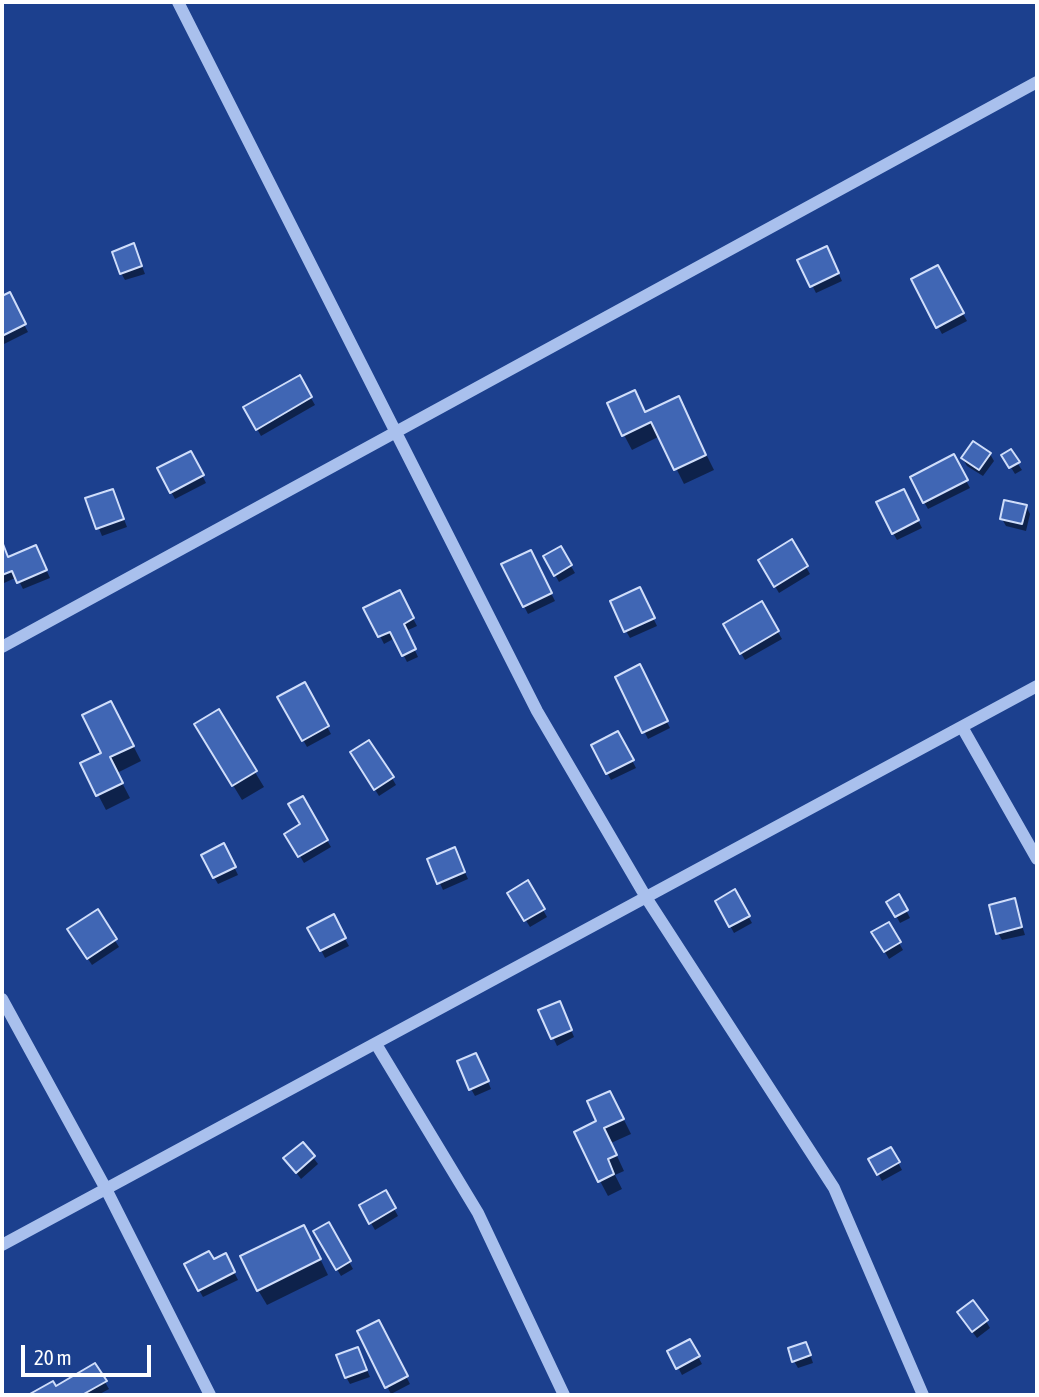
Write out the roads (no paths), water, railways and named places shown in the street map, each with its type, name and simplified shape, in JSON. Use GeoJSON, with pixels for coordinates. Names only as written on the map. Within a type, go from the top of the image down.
{"type":"FeatureCollection","features":[{"type":"Feature","properties":{"kind":"street"},"geometry":{"type":"LineString","coordinates":[[178,2],[537,711],[647,899],[834,1188],[923,1395]]}},
{"type":"Feature","properties":{"kind":"street"},"geometry":{"type":"LineString","coordinates":[[2,647],[1037,82]]}},
{"type":"Feature","properties":{"kind":"street"},"geometry":{"type":"LineString","coordinates":[[2,1245],[1037,686]]}},
{"type":"Feature","properties":{"kind":"street"},"geometry":{"type":"LineString","coordinates":[[962,727],[1037,859]]}},
{"type":"Feature","properties":{"kind":"street"},"geometry":{"type":"LineString","coordinates":[[2,999],[106,1189],[211,1395]]}},
{"type":"Feature","properties":{"kind":"street"},"geometry":{"type":"LineString","coordinates":[[376,1044],[478,1213],[564,1395]]}}]}
